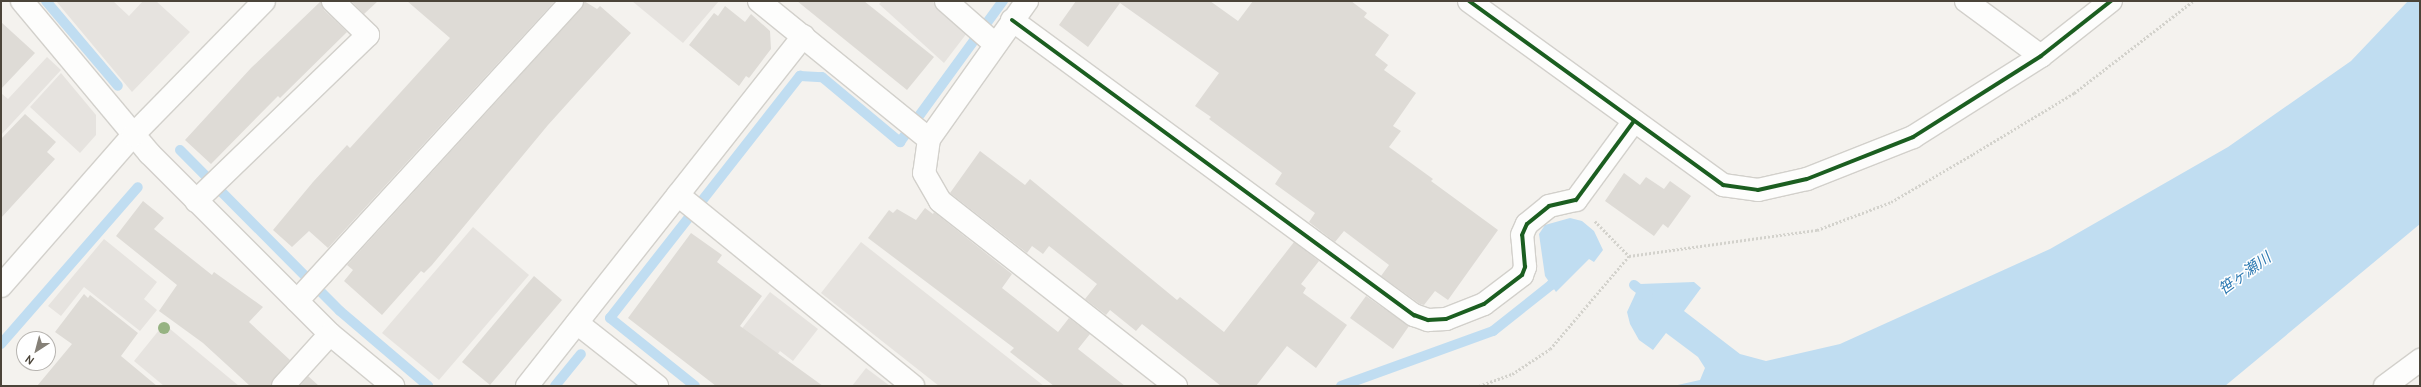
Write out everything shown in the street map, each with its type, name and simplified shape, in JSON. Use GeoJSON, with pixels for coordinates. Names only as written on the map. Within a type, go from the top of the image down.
{"type":"FeatureCollection","features":[{"type":"Feature","properties":{"kind":"street"},"geometry":{"type":"LineString","coordinates":[[22,1],[133,135],[207,190],[307,289],[330,334],[393,386]]}},
{"type":"Feature","properties":{"kind":"street"},"geometry":{"type":"LineString","coordinates":[[1,286],[133,135],[264,1]]}},
{"type":"Feature","properties":{"kind":"street"},"geometry":{"type":"LineString","coordinates":[[207,190],[368,35],[333,1]]}},
{"type":"Feature","properties":{"kind":"street"},"geometry":{"type":"LineString","coordinates":[[307,289],[572,1]]}},
{"type":"Feature","properties":{"kind":"street"},"geometry":{"type":"LineString","coordinates":[[759,1],[917,129],[924,173],[940,201],[1176,386]]}},
{"type":"Feature","properties":{"kind":"street"},"geometry":{"type":"LineString","coordinates":[[946,1],[984,35]]}},
{"type":"Feature","properties":{"kind":"street"},"geometry":{"type":"LineString","coordinates":[[917,129],[984,35],[1012,20],[1027,1]]}},
{"type":"Feature","properties":{"kind":"street"},"geometry":{"type":"LineString","coordinates":[[1469,1],[1723,185],[1758,190],[1806,179],[1892,148],[1913,138],[2041,56],[2111,1]]}},
{"type":"Feature","properties":{"kind":"street"},"geometry":{"type":"LineString","coordinates":[[1966,1],[2041,56]]}},
{"type":"Feature","properties":{"kind":"street"},"geometry":{"type":"LineString","coordinates":[[1012,20],[1408,310],[1428,320],[1446,319],[1484,304],[1522,275],[1525,267],[1522,235],[1527,224],[1549,206],[1576,200],[1634,121]]}},
{"type":"Feature","properties":{"kind":"street"},"geometry":{"type":"LineString","coordinates":[[527,386],[577,323],[690,205],[804,36]]}},
{"type":"Feature","properties":{"kind":"street"},"geometry":{"type":"LineString","coordinates":[[690,205],[913,386]]}},
{"type":"Feature","properties":{"kind":"street"},"geometry":{"type":"LineString","coordinates":[[577,323],[657,386]]}},
{"type":"Feature","properties":{"kind":"street"},"geometry":{"type":"LineString","coordinates":[[283,386],[330,334]]}},
{"type":"Feature","properties":{"kind":"street"},"geometry":{"type":"LineString","coordinates":[[2385,386],[2420,360]]}},
{"type":"Feature","properties":{"kind":"path"},"geometry":{"type":"LineString","coordinates":[[1479,386],[1512,374],[1550,349],[1629,256]]}},
{"type":"Feature","properties":{"kind":"shaded area"},"geometry":{"type":"Polygon","coordinates":[[[56,1],[113,1],[129,16],[143,1],[156,1],[190,32],[132,92],[56,1]]]}},
{"type":"Feature","properties":{"kind":"shaded area"},"geometry":{"type":"Polygon","coordinates":[[[632,1],[719,1],[683,43],[632,1]]]}},
{"type":"Feature","properties":{"kind":"shaded area"},"geometry":{"type":"Polygon","coordinates":[[[882,1],[932,1],[967,33],[944,63],[879,4],[882,1]]]}},
{"type":"Feature","properties":{"kind":"shaded area"},"geometry":{"type":"Polygon","coordinates":[[[47,57],[61,70],[1,135],[1,93],[8,99],[47,57]]]}},
{"type":"Feature","properties":{"kind":"shaded area"},"geometry":{"type":"Polygon","coordinates":[[[61,73],[96,115],[96,135],[80,153],[30,107],[61,73]]]}},
{"type":"Feature","properties":{"kind":"shaded area"},"geometry":{"type":"Polygon","coordinates":[[[473,227],[529,275],[439,380],[382,333],[473,227]]]}},
{"type":"Feature","properties":{"kind":"shaded area"},"geometry":{"type":"Polygon","coordinates":[[[104,239],[157,282],[144,299],[157,310],[140,331],[84,287],[61,316],[48,306],[104,239]]]}},
{"type":"Feature","properties":{"kind":"shaded area"},"geometry":{"type":"Polygon","coordinates":[[[861,242],[1044,386],[939,386],[821,293],[861,242]]]}},
{"type":"Feature","properties":{"kind":"shaded area"},"geometry":{"type":"Polygon","coordinates":[[[770,292],[818,329],[793,361],[780,351],[772,362],[737,335],[770,292]]]}},
{"type":"Feature","properties":{"kind":"shaded area"},"geometry":{"type":"Polygon","coordinates":[[[164,324],[239,386],[164,386],[134,361],[164,324]]]}},
{"type":"Feature","properties":{"kind":"shaded area"},"geometry":{"type":"Polygon","coordinates":[[[866,368],[890,386],[852,386],[866,368]]]}},
{"type":"Feature","properties":{"kind":"water","name":"笹ヶ瀬川"},"geometry":{"type":"Polygon","coordinates":[[[2408,1],[2420,1],[2420,224],[2225,386],[1673,386],[1700,380],[1705,368],[1698,357],[1666,333],[1653,350],[1639,340],[1630,324],[1627,312],[1640,284],[1694,282],[1701,288],[1684,311],[1740,354],[1766,361],[1840,344],[2050,249],[2228,147],[2351,61],[2408,1]]]}},
{"type":"Feature","properties":{"kind":"water"},"geometry":{"type":"Polygon","coordinates":[[[1570,218],[1582,221],[1594,231],[1603,250],[1594,262],[1589,259],[1556,292],[1545,276],[1539,234],[1545,225],[1570,218]]]}},
{"type":"Feature","properties":{"kind":"building"},"geometry":{"type":"Polygon","coordinates":[[[321,1],[324,10],[347,32],[280,98],[278,96],[211,164],[185,140],[251,68],[321,1]]]}},
{"type":"Feature","properties":{"kind":"building"},"geometry":{"type":"Polygon","coordinates":[[[351,1],[378,1],[364,14],[351,1]]]}},
{"type":"Feature","properties":{"kind":"building"},"geometry":{"type":"Polygon","coordinates":[[[407,1],[555,1],[328,248],[309,231],[292,247],[273,230],[313,182],[347,145],[350,148],[450,38],[407,1]]]}},
{"type":"Feature","properties":{"kind":"building"},"geometry":{"type":"Polygon","coordinates":[[[584,1],[597,9],[600,6],[631,33],[548,125],[432,265],[424,273],[421,271],[382,315],[344,281],[353,270],[347,265],[581,9],[584,1]]]}},
{"type":"Feature","properties":{"kind":"building"},"geometry":{"type":"Polygon","coordinates":[[[797,1],[864,1],[934,57],[907,90],[797,1]]]}},
{"type":"Feature","properties":{"kind":"building"},"geometry":{"type":"Polygon","coordinates":[[[1076,1],[1210,1],[1238,21],[1253,1],[1351,1],[1367,13],[1364,17],[1389,35],[1375,55],[1388,65],[1384,70],[1416,93],[1393,126],[1401,131],[1389,147],[1433,179],[1431,181],[1498,230],[1448,300],[1435,291],[1424,305],[1420,304],[1381,276],[1389,265],[1344,231],[1335,242],[1309,222],[1315,213],[1275,184],[1282,173],[1209,119],[1211,117],[1195,106],[1219,73],[1120,3],[1088,47],[1059,25],[1076,1]]]}},
{"type":"Feature","properties":{"kind":"building"},"geometry":{"type":"Polygon","coordinates":[[[725,6],[745,22],[751,14],[770,31],[771,49],[749,78],[746,76],[739,86],[689,45],[714,13],[718,16],[725,6]]]}},
{"type":"Feature","properties":{"kind":"building"},"geometry":{"type":"Polygon","coordinates":[[[1,22],[35,53],[1,89],[1,22]]]}},
{"type":"Feature","properties":{"kind":"building"},"geometry":{"type":"Polygon","coordinates":[[[25,114],[56,142],[47,152],[55,159],[1,218],[1,139],[25,114]]]}},
{"type":"Feature","properties":{"kind":"building"},"geometry":{"type":"Polygon","coordinates":[[[980,151],[1025,185],[1030,179],[1177,300],[1180,297],[1224,332],[1294,242],[1319,261],[1301,284],[1306,288],[1303,293],[1347,325],[1316,368],[1287,346],[1256,386],[1221,386],[1142,324],[1136,331],[1110,310],[1106,315],[1085,299],[1097,284],[1049,246],[1043,254],[1032,246],[1027,253],[950,193],[980,151]]]}},
{"type":"Feature","properties":{"kind":"building"},"geometry":{"type":"Polygon","coordinates":[[[1624,173],[1640,185],[1646,177],[1664,189],[1670,181],[1691,196],[1668,228],[1663,224],[1654,236],[1605,201],[1624,173]]]}},
{"type":"Feature","properties":{"kind":"building"},"geometry":{"type":"Polygon","coordinates":[[[143,201],[164,218],[154,229],[212,275],[214,272],[263,307],[249,322],[290,360],[274,378],[271,386],[250,386],[203,343],[159,311],[177,285],[116,236],[143,201]]]}},
{"type":"Feature","properties":{"kind":"building"},"geometry":{"type":"Polygon","coordinates":[[[925,208],[933,214],[934,212],[1012,274],[1002,288],[1058,332],[1069,318],[1090,334],[1078,349],[1125,386],[1054,386],[1010,352],[1014,348],[868,238],[889,210],[893,213],[897,209],[916,220],[925,208]]]}},
{"type":"Feature","properties":{"kind":"building"},"geometry":{"type":"Polygon","coordinates":[[[691,233],[722,255],[717,262],[762,296],[740,326],[823,386],[716,386],[628,318],[691,233]]]}},
{"type":"Feature","properties":{"kind":"building"},"geometry":{"type":"Polygon","coordinates":[[[534,276],[562,300],[490,385],[462,362],[534,276]]]}},
{"type":"Feature","properties":{"kind":"building"},"geometry":{"type":"Polygon","coordinates":[[[84,294],[88,298],[90,295],[138,333],[121,356],[157,386],[37,386],[50,371],[56,371],[56,363],[72,344],[56,331],[84,294]]]}},
{"type":"Feature","properties":{"kind":"building"},"geometry":{"type":"Polygon","coordinates":[[[1366,296],[1409,326],[1393,349],[1350,318],[1366,296]]]}},
{"type":"Feature","properties":{"kind":"building"},"geometry":{"type":"Polygon","coordinates":[[[308,376],[319,386],[300,386],[308,376]]]}},
{"type":"Feature","properties":{"kind":"waterway"},"geometry":{"type":"LineString","coordinates":[[46,1],[118,86]]}},
{"type":"Feature","properties":{"kind":"waterway"},"geometry":{"type":"LineString","coordinates":[[695,386],[610,318],[800,76],[822,77],[900,142],[1003,1]]}},
{"type":"Feature","properties":{"kind":"waterway"},"geometry":{"type":"LineString","coordinates":[[180,150],[340,311],[428,386]]}},
{"type":"Feature","properties":{"kind":"waterway"},"geometry":{"type":"LineString","coordinates":[[1,344],[138,187]]}},
{"type":"Feature","properties":{"kind":"waterway"},"geometry":{"type":"LineString","coordinates":[[1341,386],[1493,331],[1551,285],[1559,273]]}},
{"type":"Feature","properties":{"kind":"waterway"},"geometry":{"type":"LineString","coordinates":[[1634,285],[1648,296]]}},
{"type":"Feature","properties":{"kind":"waterway"},"geometry":{"type":"LineString","coordinates":[[555,386],[581,354]]}},
{"type":"Feature","properties":{"kind":"cycle path"},"geometry":{"type":"LineString","coordinates":[[1469,1],[1723,185],[1758,190],[1807,179],[1913,137],[2041,56],[2111,1]]}},
{"type":"Feature","properties":{"kind":"cycle path"},"geometry":{"type":"LineString","coordinates":[[1012,20],[1414,315],[1428,320],[1446,319],[1484,304],[1522,275],[1525,267],[1522,235],[1527,224],[1549,206],[1576,200],[1634,121]]}}]}
